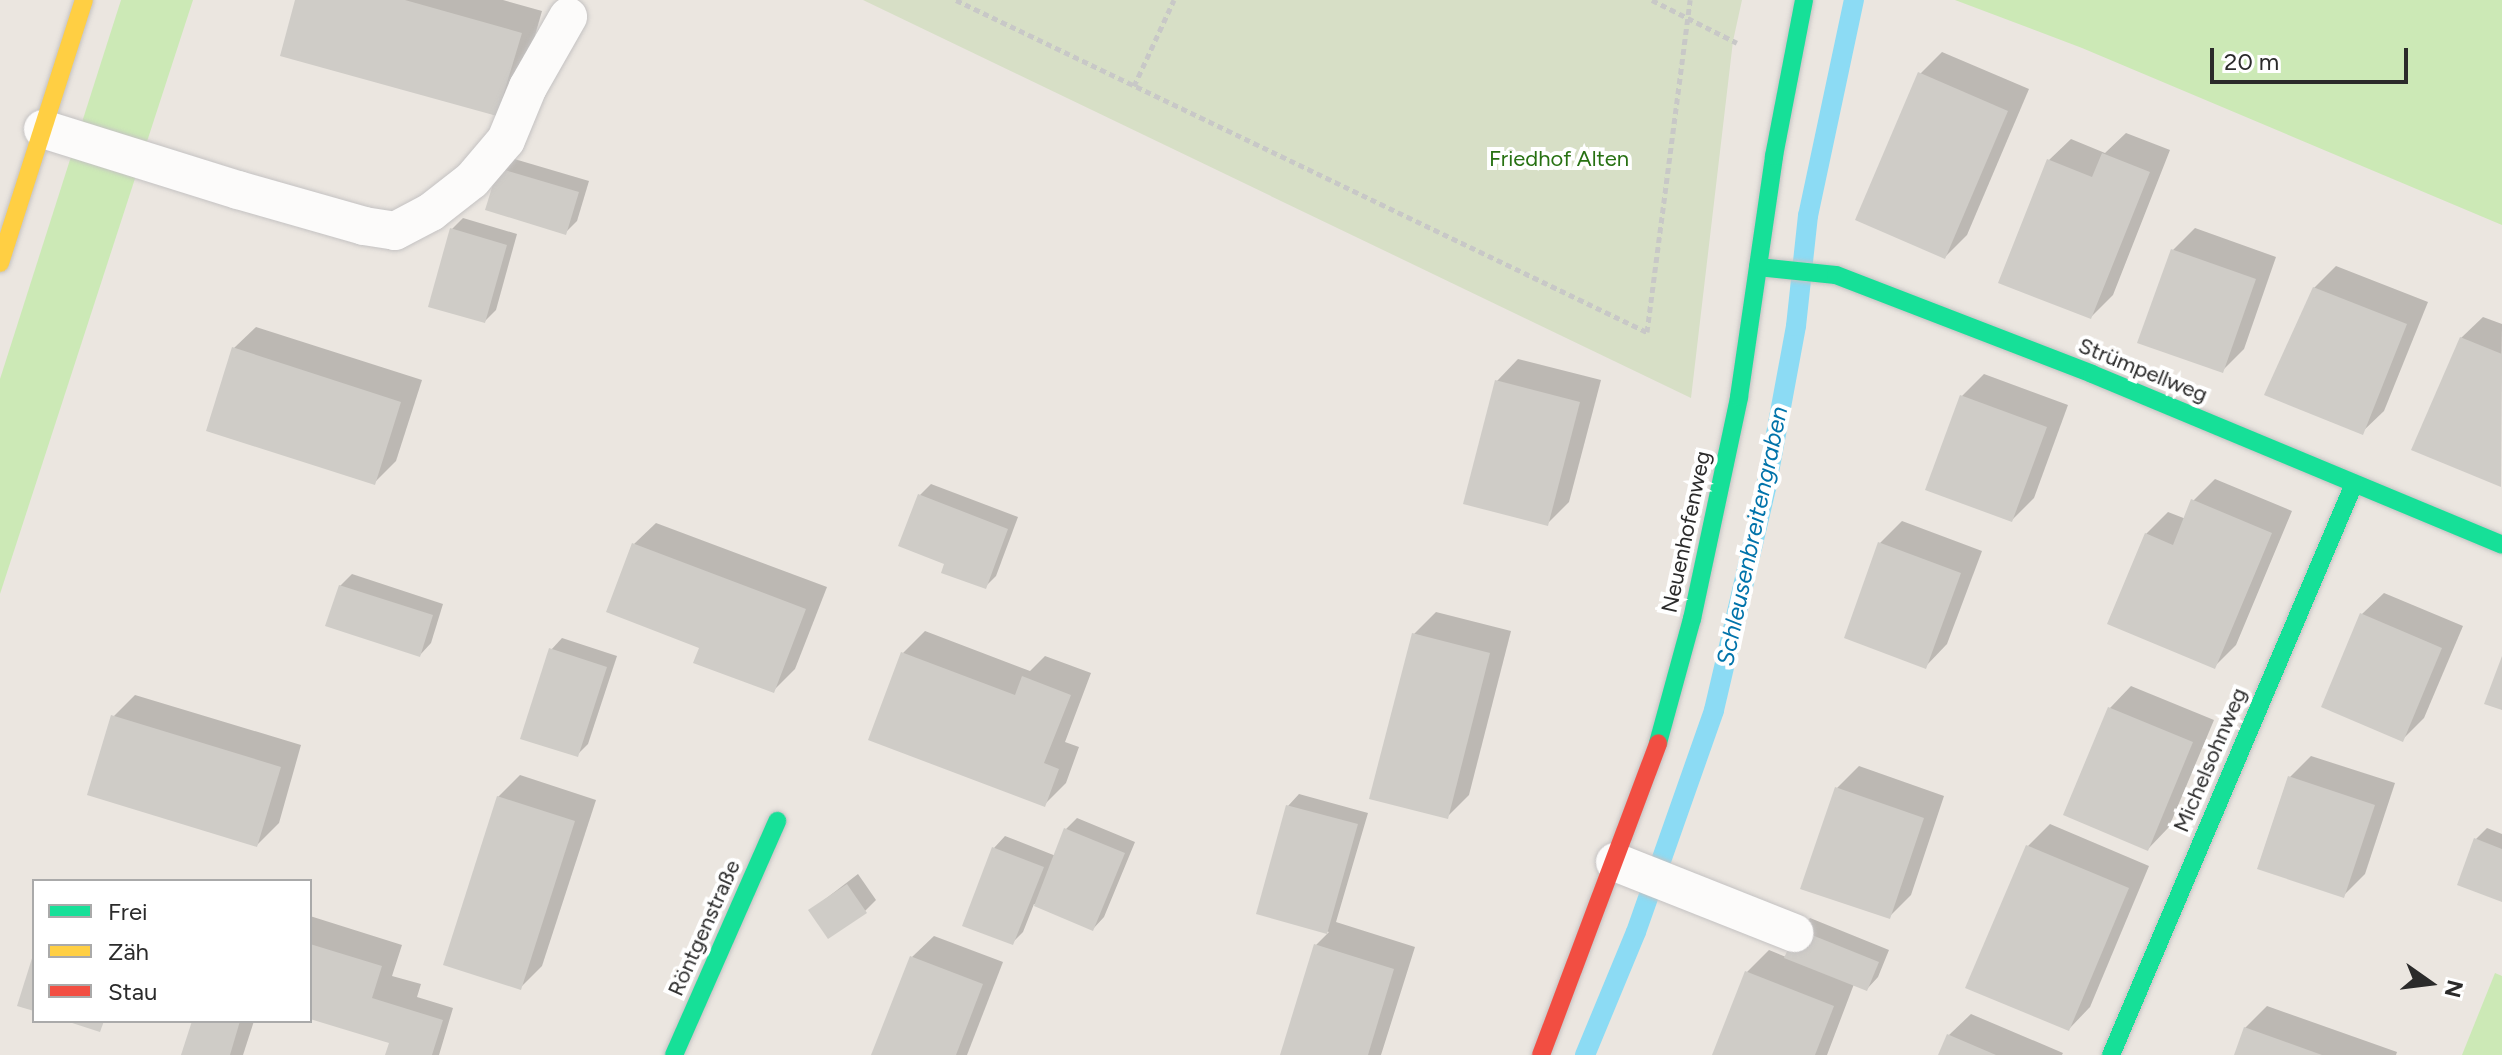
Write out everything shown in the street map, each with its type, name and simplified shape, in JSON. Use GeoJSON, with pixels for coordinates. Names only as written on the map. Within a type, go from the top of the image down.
{"type":"FeatureCollection","features":[{"type":"Feature","properties":{"kind":"street"},"geometry":{"type":"LineString","coordinates":[[0,263],[84,0]]}},
{"type":"Feature","properties":{"kind":"street","name":"Neuenhofenweg"},"geometry":{"type":"LineString","coordinates":[[1541,1055],[1624,866],[1692,619],[1739,397],[1790,66],[1804,0]]}},
{"type":"Feature","properties":{"kind":"street","name":"Strümpellweg"},"geometry":{"type":"LineString","coordinates":[[1758,267],[1836,275],[2092,374],[2502,545]]}},
{"type":"Feature","properties":{"kind":"street","name":"Michelsohnweg"},"geometry":{"type":"LineString","coordinates":[[2111,1055],[2354,484]]}},
{"type":"Feature","properties":{"kind":"street","name":"Röntgenstraße"},"geometry":{"type":"LineString","coordinates":[[674,1055],[777,821]]}},
{"type":"Feature","properties":{"kind":"lane"},"geometry":{"type":"LineString","coordinates":[[43,129],[238,190],[364,226],[395,231],[431,212],[472,180],[506,140],[528,87],[568,17]]}},
{"type":"Feature","properties":{"kind":"lane"},"geometry":{"type":"LineString","coordinates":[[1624,866],[1794,933]]}},
{"type":"Feature","properties":{"kind":"path"},"geometry":{"type":"LineString","coordinates":[[956,0],[1647,332],[1690,0]]}},
{"type":"Feature","properties":{"kind":"path"},"geometry":{"type":"LineString","coordinates":[[1134,86],[1174,0]]}},
{"type":"Feature","properties":{"kind":"path"},"geometry":{"type":"LineString","coordinates":[[1652,0],[1790,66]]}},
{"type":"Feature","properties":{"kind":"green space"},"geometry":{"type":"Polygon","coordinates":[[[121,0],[193,0],[0,594],[0,379],[121,0]]]}},
{"type":"Feature","properties":{"kind":"green space","name":"Friedhof Alten"},"geometry":{"type":"Polygon","coordinates":[[[863,0],[1742,0],[1733,41],[1691,398],[863,0]]]}},
{"type":"Feature","properties":{"kind":"green space"},"geometry":{"type":"Polygon","coordinates":[[[1955,0],[2502,0],[2502,225],[2082,48],[1955,0]]]}},
{"type":"Feature","properties":{"kind":"green space"},"geometry":{"type":"Polygon","coordinates":[[[2495,973],[2502,976],[2502,1055],[2462,1055],[2495,973]]]}},
{"type":"Feature","properties":{"kind":"building"},"geometry":{"type":"Polygon","coordinates":[[[295,0],[405,0],[522,33],[497,116],[280,56],[295,0]]]}},
{"type":"Feature","properties":{"kind":"building"},"geometry":{"type":"Polygon","coordinates":[[[1918,72],[2008,111],[1945,259],[1855,220],[1918,72]]]}},
{"type":"Feature","properties":{"kind":"building"},"geometry":{"type":"Polygon","coordinates":[[[2102,153],[2150,172],[2091,319],[1998,283],[2047,159],[2092,177],[2102,153]]]}},
{"type":"Feature","properties":{"kind":"building"},"geometry":{"type":"Polygon","coordinates":[[[498,168],[579,192],[566,235],[485,210],[498,168]]]}},
{"type":"Feature","properties":{"kind":"building"},"geometry":{"type":"Polygon","coordinates":[[[450,228],[507,245],[485,323],[428,307],[450,228]]]}},
{"type":"Feature","properties":{"kind":"building"},"geometry":{"type":"Polygon","coordinates":[[[2171,249],[2256,279],[2223,373],[2137,343],[2171,249]]]}},
{"type":"Feature","properties":{"kind":"building"},"geometry":{"type":"Polygon","coordinates":[[[2313,287],[2407,324],[2363,435],[2264,395],[2313,287]]]}},
{"type":"Feature","properties":{"kind":"building"},"geometry":{"type":"Polygon","coordinates":[[[2460,337],[2502,354],[2501,487],[2411,450],[2460,337]]]}},
{"type":"Feature","properties":{"kind":"building"},"geometry":{"type":"Polygon","coordinates":[[[232,347],[401,402],[375,485],[206,431],[232,347]]]}},
{"type":"Feature","properties":{"kind":"building"},"geometry":{"type":"Polygon","coordinates":[[[1495,380],[1580,402],[1548,526],[1463,504],[1495,380]]]}},
{"type":"Feature","properties":{"kind":"building"},"geometry":{"type":"Polygon","coordinates":[[[1960,395],[2047,427],[2012,522],[1925,490],[1960,395]]]}},
{"type":"Feature","properties":{"kind":"building"},"geometry":{"type":"Polygon","coordinates":[[[918,494],[1008,529],[986,589],[941,573],[944,564],[898,546],[918,494]]]}},
{"type":"Feature","properties":{"kind":"building"},"geometry":{"type":"Polygon","coordinates":[[[2191,499],[2272,533],[2215,669],[2107,624],[2145,533],[2173,545],[2191,499]]]}},
{"type":"Feature","properties":{"kind":"building"},"geometry":{"type":"Polygon","coordinates":[[[1878,542],[1961,573],[1926,669],[1844,638],[1878,542]]]}},
{"type":"Feature","properties":{"kind":"building"},"geometry":{"type":"Polygon","coordinates":[[[632,543],[806,609],[774,693],[693,663],[699,648],[606,612],[632,543]]]}},
{"type":"Feature","properties":{"kind":"building"},"geometry":{"type":"Polygon","coordinates":[[[339,585],[433,615],[420,657],[325,626],[339,585]]]}},
{"type":"Feature","properties":{"kind":"building"},"geometry":{"type":"Polygon","coordinates":[[[2360,613],[2442,648],[2403,742],[2321,707],[2360,613]]]}},
{"type":"Feature","properties":{"kind":"building"},"geometry":{"type":"Polygon","coordinates":[[[1412,633],[1490,653],[1448,819],[1369,799],[1412,633]]]}},
{"type":"Feature","properties":{"kind":"building"},"geometry":{"type":"Polygon","coordinates":[[[549,648],[607,667],[578,757],[520,739],[549,648]]]}},
{"type":"Feature","properties":{"kind":"building"},"geometry":{"type":"Polygon","coordinates":[[[901,652],[1015,695],[1022,676],[1071,695],[1044,763],[1059,769],[1045,807],[868,740],[901,652]]]}},
{"type":"Feature","properties":{"kind":"building"},"geometry":{"type":"Polygon","coordinates":[[[2502,656],[2502,710],[2484,704],[2502,656]]]}},
{"type":"Feature","properties":{"kind":"building"},"geometry":{"type":"Polygon","coordinates":[[[2108,707],[2193,742],[2148,851],[2063,815],[2108,707]]]}},
{"type":"Feature","properties":{"kind":"building"},"geometry":{"type":"Polygon","coordinates":[[[111,715],[281,767],[257,847],[87,795],[111,715]]]}},
{"type":"Feature","properties":{"kind":"building"},"geometry":{"type":"Polygon","coordinates":[[[2288,776],[2375,805],[2344,898],[2257,869],[2288,776]]]}},
{"type":"Feature","properties":{"kind":"building"},"geometry":{"type":"Polygon","coordinates":[[[1835,787],[1924,818],[1890,919],[1800,889],[1835,787]]]}},
{"type":"Feature","properties":{"kind":"building"},"geometry":{"type":"Polygon","coordinates":[[[497,796],[575,821],[521,990],[443,965],[497,796]]]}},
{"type":"Feature","properties":{"kind":"building"},"geometry":{"type":"Polygon","coordinates":[[[1286,805],[1358,824],[1327,934],[1256,914],[1286,805]]]}},
{"type":"Feature","properties":{"kind":"building"},"geometry":{"type":"Polygon","coordinates":[[[1064,828],[1125,853],[1093,931],[1034,906],[1064,828]]]}},
{"type":"Feature","properties":{"kind":"building"},"geometry":{"type":"Polygon","coordinates":[[[2474,838],[2502,849],[2502,902],[2457,885],[2474,838]]]}},
{"type":"Feature","properties":{"kind":"building"},"geometry":{"type":"Polygon","coordinates":[[[2026,845],[2129,888],[2069,1031],[1965,988],[2026,845]]]}},
{"type":"Feature","properties":{"kind":"building"},"geometry":{"type":"Polygon","coordinates":[[[992,847],[1044,867],[1013,945],[962,926],[992,847]]]}},
{"type":"Feature","properties":{"kind":"building"},"geometry":{"type":"Polygon","coordinates":[[[847,884],[867,913],[828,939],[808,910],[847,884]]]}},
{"type":"Feature","properties":{"kind":"building"},"geometry":{"type":"Polygon","coordinates":[[[1797,929],[1879,962],[1867,991],[1784,958],[1797,929]]]}},
{"type":"Feature","properties":{"kind":"building"},"geometry":{"type":"Polygon","coordinates":[[[1314,944],[1394,969],[1368,1055],[1280,1055],[1314,944]]]}},
{"type":"Feature","properties":{"kind":"building"},"geometry":{"type":"Polygon","coordinates":[[[312,945],[382,966],[372,998],[443,1020],[432,1055],[385,1055],[389,1043],[312,1020],[312,945]]]}},
{"type":"Feature","properties":{"kind":"building"},"geometry":{"type":"Polygon","coordinates":[[[910,956],[983,984],[956,1055],[871,1055],[910,956]]]}},
{"type":"Feature","properties":{"kind":"building"},"geometry":{"type":"Polygon","coordinates":[[[32,958],[32,1010],[17,1006],[32,958]]]}},
{"type":"Feature","properties":{"kind":"building"},"geometry":{"type":"Polygon","coordinates":[[[1745,971],[1834,1006],[1815,1055],[1712,1055],[1745,971]]]}},
{"type":"Feature","properties":{"kind":"building"},"geometry":{"type":"Polygon","coordinates":[[[72,1023],[103,1023],[100,1032],[72,1023]]]}},
{"type":"Feature","properties":{"kind":"building"},"geometry":{"type":"Polygon","coordinates":[[[191,1023],[239,1023],[230,1055],[181,1055],[191,1023]]]}},
{"type":"Feature","properties":{"kind":"building"},"geometry":{"type":"Polygon","coordinates":[[[2244,1027],[2322,1055],[2234,1055],[2244,1027]]]}},
{"type":"Feature","properties":{"kind":"building"},"geometry":{"type":"Polygon","coordinates":[[[1947,1034],[1996,1055],[1938,1055],[1947,1034]]]}},
{"type":"Feature","properties":{"kind":"waterway","name":"Schleusenbreitengraben"},"geometry":{"type":"LineString","coordinates":[[1585,1055],[1636,932],[1714,710],[1766,488],[1796,326],[1808,216],[1854,0]]}},
{"type":"Feature","properties":{"kind":"traffic: fast"},"geometry":{"type":"LineString","coordinates":[[1658,743],[1692,619],[1739,397],[1774,156],[1804,0]]}},
{"type":"Feature","properties":{"kind":"traffic: fast"},"geometry":{"type":"LineString","coordinates":[[1758,267],[1836,275],[2092,374],[2502,545]]}},
{"type":"Feature","properties":{"kind":"traffic: fast"},"geometry":{"type":"LineString","coordinates":[[2111,1055],[2354,484]]}},
{"type":"Feature","properties":{"kind":"traffic: fast"},"geometry":{"type":"LineString","coordinates":[[674,1055],[777,821]]}},
{"type":"Feature","properties":{"kind":"traffic: slow"},"geometry":{"type":"LineString","coordinates":[[0,263],[84,0]]}},
{"type":"Feature","properties":{"kind":"traffic: jam"},"geometry":{"type":"LineString","coordinates":[[1541,1055],[1658,743]]}}]}
